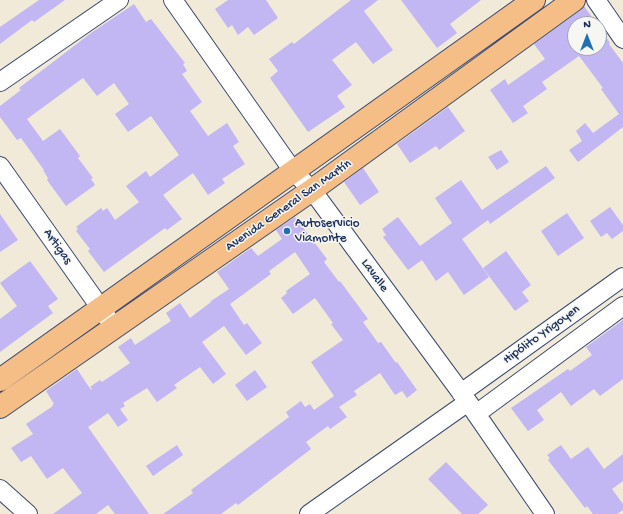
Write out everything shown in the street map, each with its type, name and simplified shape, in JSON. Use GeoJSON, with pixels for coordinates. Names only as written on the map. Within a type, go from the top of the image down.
{"type":"FeatureCollection","features":[{"type":"Feature","properties":{"kind":"main road","name":"Avenida General San Martín"},"geometry":{"type":"LineString","coordinates":[[0,380],[534,0]]}},
{"type":"Feature","properties":{"kind":"main road","name":"Avenida General San Martín"},"geometry":{"type":"LineString","coordinates":[[0,407],[312,190],[574,0]]}},
{"type":"Feature","properties":{"kind":"street"},"geometry":{"type":"LineString","coordinates":[[0,82],[119,0]]}},
{"type":"Feature","properties":{"kind":"street","name":"Lavalle"},"geometry":{"type":"LineString","coordinates":[[173,0],[293,171],[312,190],[468,403],[546,514]]}},
{"type":"Feature","properties":{"kind":"street"},"geometry":{"type":"LineString","coordinates":[[596,0],[623,39]]}},
{"type":"Feature","properties":{"kind":"street","name":"Artigas"},"geometry":{"type":"LineString","coordinates":[[0,166],[114,328]]}},
{"type":"Feature","properties":{"kind":"street","name":"Hipólito Yrigoyen"},"geometry":{"type":"LineString","coordinates":[[468,403],[623,277]]}},
{"type":"Feature","properties":{"kind":"street","name":"Hipólito Yrigoyen"},"geometry":{"type":"LineString","coordinates":[[309,514],[468,403],[623,306]]}},
{"type":"Feature","properties":{"kind":"street"},"geometry":{"type":"LineString","coordinates":[[0,489],[28,514]]}},
{"type":"Feature","properties":{"kind":"building"},"geometry":{"type":"Polygon","coordinates":[[[39,0],[65,0],[34,22],[32,20],[0,44],[0,27],[39,0]]]}},
{"type":"Feature","properties":{"kind":"building"},"geometry":{"type":"Polygon","coordinates":[[[228,0],[266,0],[278,18],[254,35],[248,27],[238,35],[232,25],[228,28],[215,9],[228,0]]]}},
{"type":"Feature","properties":{"kind":"building"},"geometry":{"type":"Polygon","coordinates":[[[351,0],[378,0],[364,11],[393,50],[373,64],[356,42],[332,60],[352,85],[337,96],[345,107],[308,132],[270,78],[278,71],[269,59],[292,42],[294,44],[351,0]]]}},
{"type":"Feature","properties":{"kind":"building"},"geometry":{"type":"Polygon","coordinates":[[[401,0],[481,0],[450,24],[457,33],[437,48],[401,0]]]}},
{"type":"Feature","properties":{"kind":"building"},"geometry":{"type":"Polygon","coordinates":[[[134,4],[146,22],[151,19],[185,63],[183,64],[187,71],[182,74],[202,102],[190,111],[208,136],[227,123],[239,142],[233,146],[245,164],[222,179],[225,183],[208,195],[193,173],[163,195],[182,219],[167,230],[165,228],[104,272],[88,251],[90,249],[76,231],[78,229],[76,227],[101,208],[103,211],[107,208],[115,220],[139,202],[126,186],[146,171],[150,177],[179,155],[151,116],[128,132],[115,114],[129,104],[114,83],[97,96],[83,78],[27,119],[43,141],[60,129],[80,156],[78,158],[93,178],[91,179],[95,185],[66,206],[47,180],[48,178],[44,170],[21,138],[17,140],[0,117],[0,106],[21,90],[19,88],[91,33],[134,4]]]}},
{"type":"Feature","properties":{"kind":"building"},"geometry":{"type":"Polygon","coordinates":[[[584,6],[591,16],[573,16],[584,6]]]}},
{"type":"Feature","properties":{"kind":"building"},"geometry":{"type":"Polygon","coordinates":[[[567,20],[567,56],[579,56],[542,82],[547,89],[523,106],[528,113],[513,123],[490,90],[505,79],[508,85],[545,59],[534,44],[567,20]]]}},
{"type":"Feature","properties":{"kind":"building"},"geometry":{"type":"Polygon","coordinates":[[[607,38],[610,43],[609,44],[623,63],[623,127],[578,162],[569,150],[582,141],[576,131],[585,123],[593,133],[619,114],[601,89],[603,88],[579,56],[607,56],[607,38]]]}},
{"type":"Feature","properties":{"kind":"building"},"geometry":{"type":"Polygon","coordinates":[[[448,107],[465,131],[439,150],[436,146],[410,163],[397,144],[448,107]]]}},
{"type":"Feature","properties":{"kind":"building"},"geometry":{"type":"Polygon","coordinates":[[[501,150],[509,162],[497,170],[488,157],[501,150]]]}},
{"type":"Feature","properties":{"kind":"building"},"geometry":{"type":"Polygon","coordinates":[[[546,166],[555,178],[490,224],[488,220],[462,239],[489,277],[464,295],[448,272],[436,281],[422,260],[408,270],[383,237],[386,235],[382,229],[398,217],[420,246],[452,223],[435,198],[461,180],[482,210],[546,166]]]}},
{"type":"Feature","properties":{"kind":"building"},"geometry":{"type":"Polygon","coordinates":[[[363,168],[379,192],[360,205],[344,182],[363,168]]]}},
{"type":"Feature","properties":{"kind":"building"},"geometry":{"type":"Polygon","coordinates":[[[610,207],[623,225],[623,231],[612,239],[607,233],[601,237],[590,221],[610,207]]]}},
{"type":"Feature","properties":{"kind":"building"},"geometry":{"type":"Polygon","coordinates":[[[567,213],[584,238],[558,256],[541,231],[567,213]]]}},
{"type":"Feature","properties":{"kind":"building"},"geometry":{"type":"Polygon","coordinates":[[[0,214],[18,240],[0,252],[0,214]]]}},
{"type":"Feature","properties":{"kind":"building"},"geometry":{"type":"Polygon","coordinates":[[[295,217],[327,259],[324,262],[368,319],[363,322],[378,343],[381,342],[396,363],[397,362],[417,390],[407,398],[402,391],[395,395],[380,373],[354,391],[357,395],[339,407],[347,417],[330,429],[328,426],[306,442],[311,449],[238,505],[236,503],[221,514],[163,514],[193,493],[191,490],[289,417],[286,412],[301,401],[305,407],[310,404],[314,410],[334,396],[311,362],[343,340],[315,298],[293,314],[281,298],[287,293],[286,291],[310,274],[295,252],[269,271],[271,274],[230,304],[244,325],[247,323],[262,343],[246,355],[224,326],[202,342],[226,374],[213,384],[200,367],[174,385],[177,388],[157,402],[147,388],[123,403],[125,406],[120,409],[128,420],[118,427],[108,413],[88,427],[149,514],[115,514],[108,505],[96,514],[53,514],[82,493],[63,468],[47,479],[31,456],[21,462],[11,448],[33,434],[26,424],[53,406],[52,405],[54,404],[46,391],[77,369],[91,390],[92,389],[90,387],[100,380],[102,382],[130,363],[118,347],[131,338],[135,345],[171,321],[166,313],[180,303],[190,318],[229,289],[217,272],[251,248],[258,256],[282,239],[276,230],[295,217]]]}},
{"type":"Feature","properties":{"kind":"building"},"geometry":{"type":"Polygon","coordinates":[[[506,251],[531,285],[522,292],[529,301],[515,311],[483,268],[506,251]]]}},
{"type":"Feature","properties":{"kind":"building"},"geometry":{"type":"Polygon","coordinates":[[[30,261],[58,299],[48,306],[53,313],[0,352],[0,319],[17,306],[0,283],[30,261]]]}},
{"type":"Feature","properties":{"kind":"building"},"geometry":{"type":"Polygon","coordinates":[[[623,320],[623,379],[600,396],[594,389],[571,406],[561,392],[537,410],[544,420],[528,431],[511,408],[568,369],[570,371],[592,355],[586,347],[623,320]]]}},
{"type":"Feature","properties":{"kind":"building"},"geometry":{"type":"Polygon","coordinates":[[[255,370],[267,387],[247,401],[235,385],[255,370]]]}},
{"type":"Feature","properties":{"kind":"building"},"geometry":{"type":"Polygon","coordinates":[[[177,445],[183,455],[153,476],[146,466],[177,445]]]}},
{"type":"Feature","properties":{"kind":"building"},"geometry":{"type":"Polygon","coordinates":[[[561,445],[571,459],[588,447],[604,469],[623,454],[623,481],[612,489],[623,504],[623,510],[617,514],[593,514],[587,506],[585,508],[548,460],[550,458],[547,455],[561,445]]]}},
{"type":"Feature","properties":{"kind":"building"},"geometry":{"type":"Polygon","coordinates":[[[446,462],[488,505],[478,514],[462,514],[428,479],[446,462]]]}},
{"type":"Feature","properties":{"kind":"place","name":"Autoservicio Viamonte"},"geometry":{"type":"Point","coordinates":[287,231]}}]}
